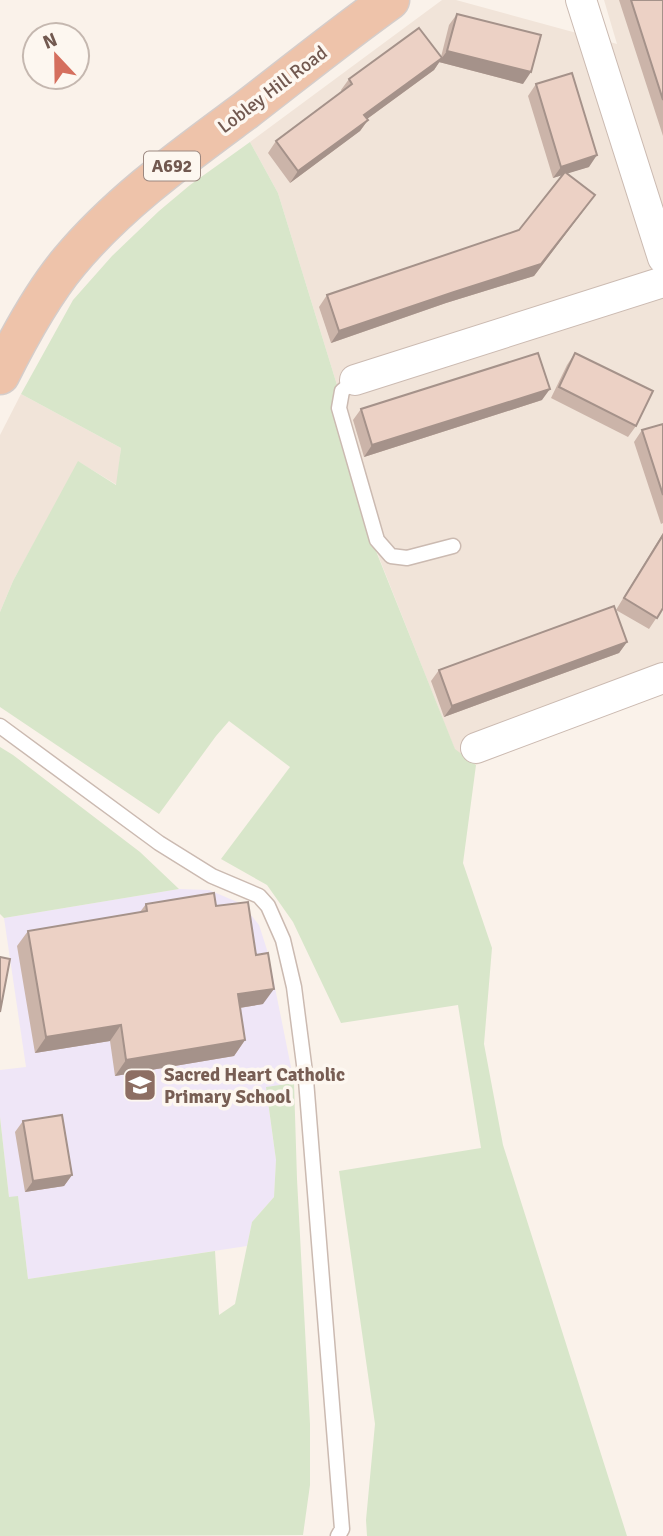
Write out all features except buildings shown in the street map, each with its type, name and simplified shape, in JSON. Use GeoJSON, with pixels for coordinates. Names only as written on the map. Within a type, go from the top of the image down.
{"type":"FeatureCollection","features":[{"type":"Feature","properties":{"kind":"highway","name":"Lobley Hill Road"},"geometry":{"type":"LineString","coordinates":[[0,375],[49,288],[68,262],[130,200],[390,0]]}},
{"type":"Feature","properties":{"kind":"street"},"geometry":{"type":"LineString","coordinates":[[581,0],[663,258]]}},
{"type":"Feature","properties":{"kind":"street"},"geometry":{"type":"LineString","coordinates":[[355,380],[663,282]]}},
{"type":"Feature","properties":{"kind":"street"},"geometry":{"type":"LineString","coordinates":[[476,748],[663,678]]}},
{"type":"Feature","properties":{"kind":"lane"},"geometry":{"type":"LineString","coordinates":[[355,380],[342,391],[339,408],[377,540],[391,556],[408,558],[453,546]]}},
{"type":"Feature","properties":{"kind":"lane"},"geometry":{"type":"LineString","coordinates":[[0,726],[159,843],[212,876],[259,895],[268,906],[283,940],[294,987],[306,1080],[342,1529],[338,1536]]}},
{"type":"Feature","properties":{"kind":"shaded area"},"geometry":{"type":"Polygon","coordinates":[[[442,0],[456,0],[617,44],[604,0],[663,0],[663,694],[476,765],[455,750],[376,550],[344,406],[346,397],[337,385],[278,193],[250,142],[442,0]]]}},
{"type":"Feature","properties":{"kind":"shaded area"},"geometry":{"type":"Polygon","coordinates":[[[21,394],[121,448],[117,485],[79,462],[13,581],[0,612],[0,435],[21,394]]]}},
{"type":"Feature","properties":{"kind":"shaded area","name":"Sacred Heart Catholic Primary School"},"geometry":{"type":"Polygon","coordinates":[[[179,889],[209,890],[242,904],[259,925],[268,953],[294,1082],[266,1088],[276,1160],[274,1197],[252,1222],[247,1246],[28,1279],[18,1197],[9,1197],[0,1117],[0,1070],[26,1067],[4,918],[179,889]]]}},
{"type":"Feature","properties":{"kind":"green space"},"geometry":{"type":"Polygon","coordinates":[[[250,142],[278,193],[337,385],[332,413],[378,543],[376,551],[455,749],[476,765],[463,863],[492,948],[484,1044],[503,1145],[627,1536],[367,1536],[366,1520],[375,1424],[339,1171],[481,1148],[458,1005],[341,1023],[293,922],[267,885],[221,859],[290,767],[229,721],[159,814],[0,707],[0,612],[13,581],[78,461],[116,485],[121,448],[21,394],[73,300],[112,256],[190,185],[250,142]]]}},
{"type":"Feature","properties":{"kind":"green space"},"geometry":{"type":"Polygon","coordinates":[[[0,747],[140,852],[179,889],[4,918],[0,914],[0,747]]]}},
{"type":"Feature","properties":{"kind":"green space"},"geometry":{"type":"Polygon","coordinates":[[[294,1083],[310,1424],[310,1485],[303,1535],[0,1536],[0,1117],[9,1197],[18,1196],[28,1279],[215,1251],[219,1315],[235,1304],[252,1222],[274,1197],[276,1160],[266,1087],[294,1083]]]}},
{"type":"Feature","properties":{"kind":"place","name":"Sacred Heart Catholic Primary School"},"geometry":{"type":"Point","coordinates":[140,1085]}}]}
